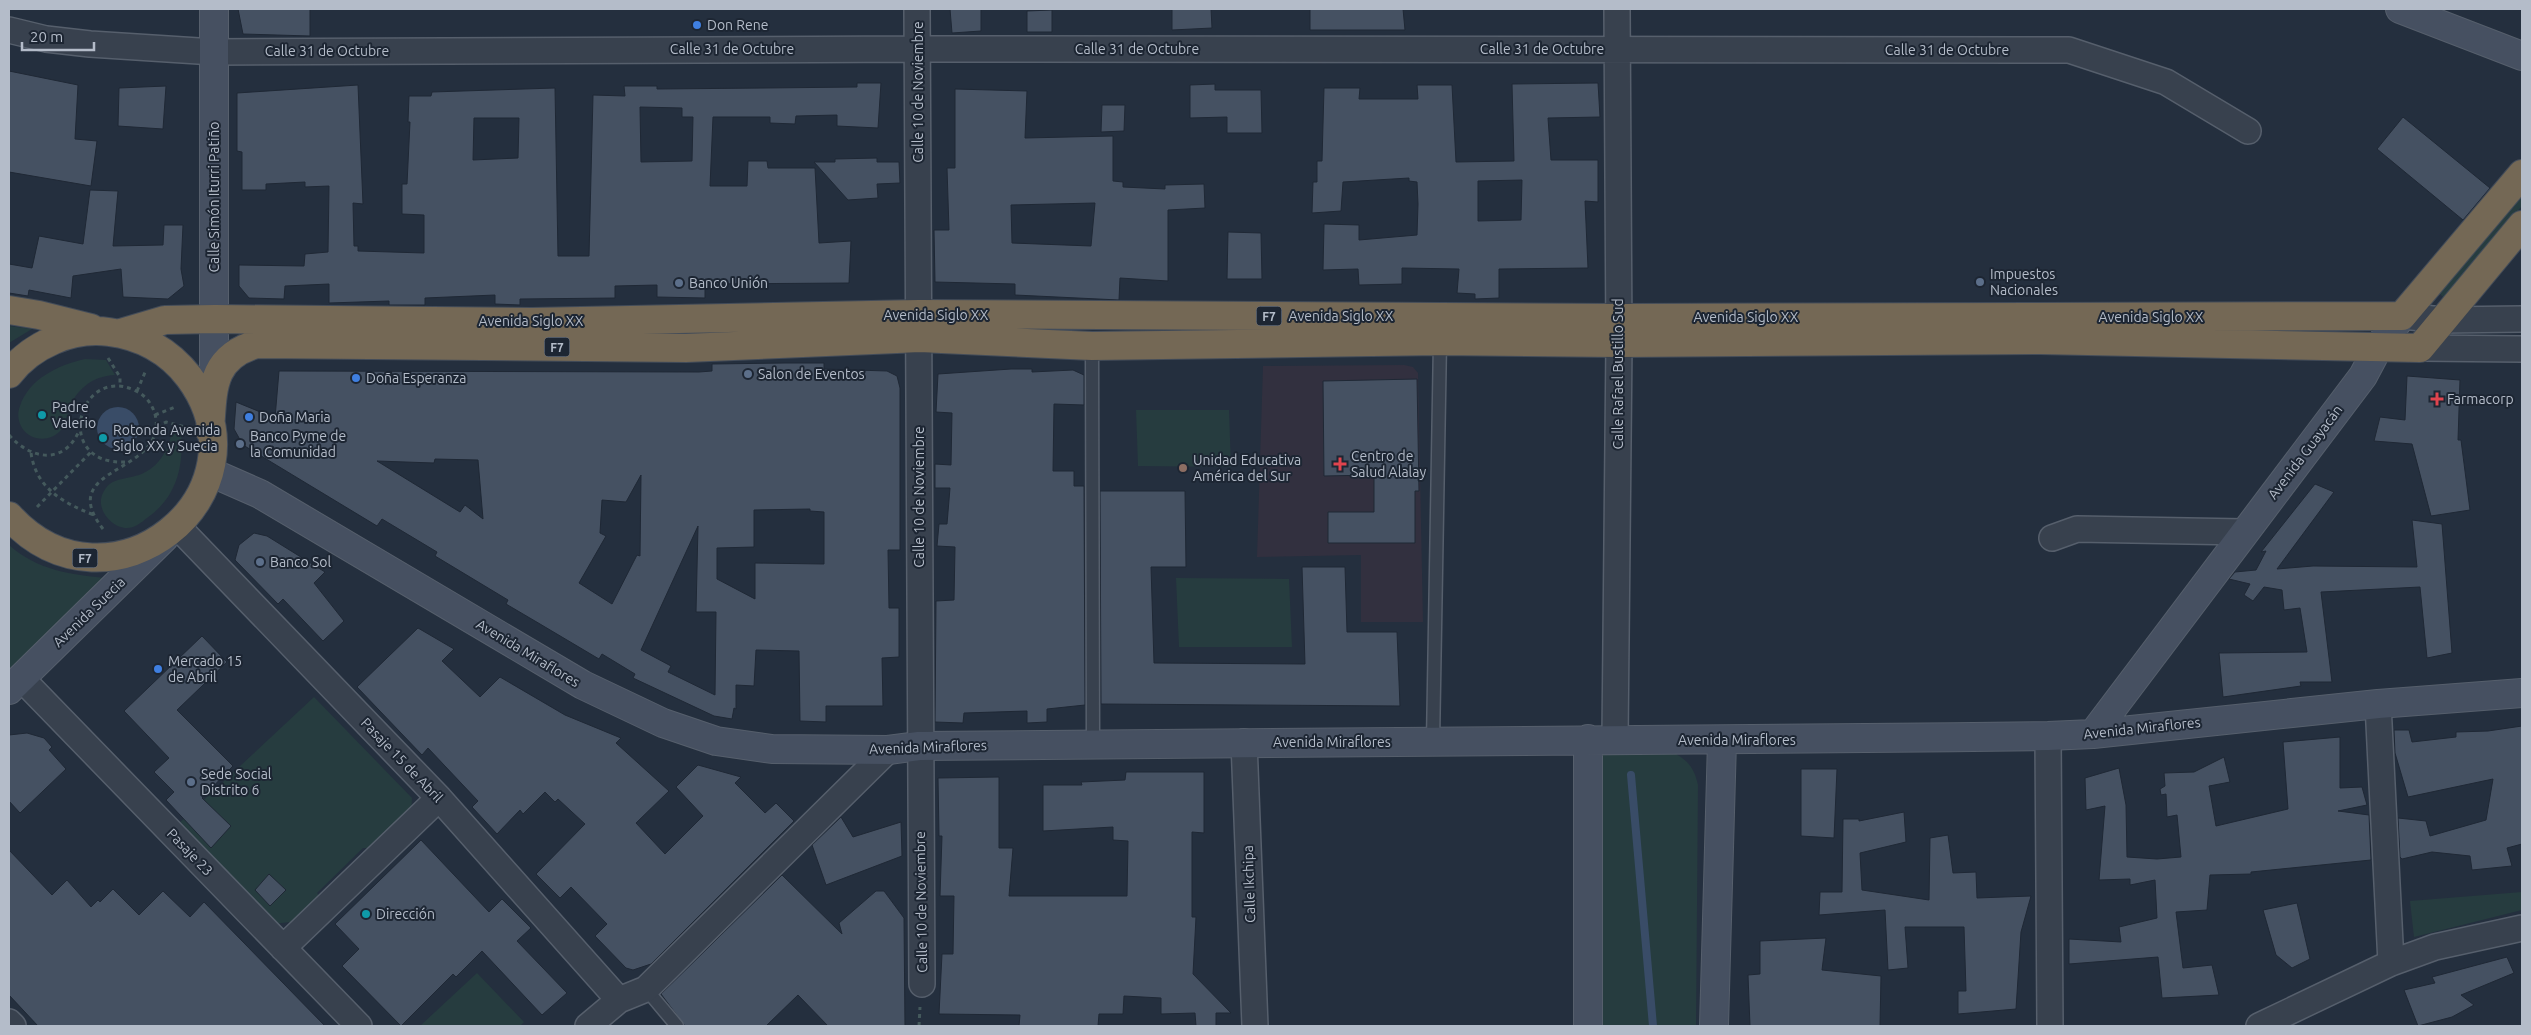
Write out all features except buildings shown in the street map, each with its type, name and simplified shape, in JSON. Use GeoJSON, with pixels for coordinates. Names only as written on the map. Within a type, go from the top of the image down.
{"type":"FeatureCollection","features":[{"type":"Feature","properties":{"kind":"highway","name":"Avenida Guayacán"},"geometry":{"type":"LineString","coordinates":[[2402,316],[2522,174]]}},
{"type":"Feature","properties":{"kind":"highway"},"geometry":{"type":"LineString","coordinates":[[2420,348],[2522,226]]}},
{"type":"Feature","properties":{"kind":"highway","name":"F7"},"geometry":{"type":"LineString","coordinates":[[9,310],[39,315],[109,339]]}},
{"type":"Feature","properties":{"kind":"highway","name":"Avenida Siglo XX"},"geometry":{"type":"LineString","coordinates":[[202,430],[214,385],[226,362],[240,351],[257,344],[686,348],[919,326],[1092,346],[1440,341],[1619,330],[2402,316]]}},
{"type":"Feature","properties":{"kind":"highway","name":"Avenida Siglo XX"},"geometry":{"type":"LineString","coordinates":[[109,339],[165,320],[215,319],[1619,330],[2420,348]]}},
{"type":"Feature","properties":{"kind":"highway","name":"F7"},"geometry":{"type":"LineString","coordinates":[[9,374],[24,358],[54,340],[71,334],[151,344],[182,368],[201,398],[202,430],[212,450],[210,472],[203,490],[172,529],[132,553],[106,558],[81,557],[48,547],[33,538],[9,516]]}},
{"type":"Feature","properties":{"kind":"street","name":"Calle Simón Iturri Patiño"},"geometry":{"type":"LineString","coordinates":[[214,9],[214,385]]}},
{"type":"Feature","properties":{"kind":"street","name":"Calle 10 de Noviembre"},"geometry":{"type":"LineString","coordinates":[[917,9],[919,746],[922,984]]}},
{"type":"Feature","properties":{"kind":"street","name":"Calle Rafael Bustillo Sud"},"geometry":{"type":"LineString","coordinates":[[1615,739],[1619,330],[1617,9]]}},
{"type":"Feature","properties":{"kind":"street"},"geometry":{"type":"LineString","coordinates":[[2400,9],[2522,56]]}},
{"type":"Feature","properties":{"kind":"street","name":"Calle 31 de Octubre"},"geometry":{"type":"LineString","coordinates":[[9,30],[46,39],[90,44],[214,52],[917,49],[2068,50],[2166,82],[2248,131]]}},
{"type":"Feature","properties":{"kind":"street","name":"Avenida Siglo XX"},"geometry":{"type":"LineString","coordinates":[[2402,316],[2443,320],[2522,319]]}},
{"type":"Feature","properties":{"kind":"street","name":"Avenida Guayacán"},"geometry":{"type":"LineString","coordinates":[[2093,734],[2363,376],[2379,346],[2402,316]]}},
{"type":"Feature","properties":{"kind":"street"},"geometry":{"type":"LineString","coordinates":[[2420,348],[2522,348]]}},
{"type":"Feature","properties":{"kind":"street","name":"Avenida Miraflores"},"geometry":{"type":"LineString","coordinates":[[210,472],[260,494],[583,685],[663,723],[716,741],[772,749],[888,750],[919,746],[1244,742],[1433,742],[1588,739],[1722,741],[2048,736],[2093,734],[2378,704],[2522,693]]}},
{"type":"Feature","properties":{"kind":"street","name":"Avenida Suecia"},"geometry":{"type":"LineString","coordinates":[[15,684],[172,529]]}},
{"type":"Feature","properties":{"kind":"street","name":"Pasaje 15 de Abril"},"geometry":{"type":"LineString","coordinates":[[172,529],[439,798],[619,1000]]}},
{"type":"Feature","properties":{"kind":"street"},"geometry":{"type":"LineString","coordinates":[[2052,538],[2077,529],[2244,532]]}},
{"type":"Feature","properties":{"kind":"street","name":"Pasaje 23"},"geometry":{"type":"LineString","coordinates":[[15,684],[284,948],[359,1026]]}},
{"type":"Feature","properties":{"kind":"street"},"geometry":{"type":"LineString","coordinates":[[2378,704],[2391,963]]}},
{"type":"Feature","properties":{"kind":"street"},"geometry":{"type":"LineString","coordinates":[[2048,736],[2050,1026]]}},
{"type":"Feature","properties":{"kind":"street"},"geometry":{"type":"LineString","coordinates":[[1588,739],[1588,1026]]}},
{"type":"Feature","properties":{"kind":"street"},"geometry":{"type":"LineString","coordinates":[[1714,1026],[1722,741]]}},
{"type":"Feature","properties":{"kind":"street","name":"Calle Ikchipa"},"geometry":{"type":"LineString","coordinates":[[1244,742],[1255,1026]]}},
{"type":"Feature","properties":{"kind":"street"},"geometry":{"type":"LineString","coordinates":[[588,1026],[619,1000],[646,990],[888,750]]}},
{"type":"Feature","properties":{"kind":"street"},"geometry":{"type":"LineString","coordinates":[[284,948],[439,798]]}},
{"type":"Feature","properties":{"kind":"street"},"geometry":{"type":"LineString","coordinates":[[2259,1026],[2391,963],[2435,947],[2522,928]]}},
{"type":"Feature","properties":{"kind":"street"},"geometry":{"type":"LineString","coordinates":[[9,1022],[13,1026]]}},
{"type":"Feature","properties":{"kind":"lane"},"geometry":{"type":"LineString","coordinates":[[1433,742],[1440,341]]}},
{"type":"Feature","properties":{"kind":"lane"},"geometry":{"type":"LineString","coordinates":[[1092,346],[1093,744]]}},
{"type":"Feature","properties":{"kind":"lane"},"geometry":{"type":"LineString","coordinates":[[646,990],[677,1026]]}},
{"type":"Feature","properties":{"kind":"path"},"geometry":{"type":"LineString","coordinates":[[109,339],[109,359],[120,377],[120,386]]}},
{"type":"Feature","properties":{"kind":"path"},"geometry":{"type":"LineString","coordinates":[[137,391],[149,362]]}},
{"type":"Feature","properties":{"kind":"path"},"geometry":{"type":"LineString","coordinates":[[9,435],[17,445],[32,453],[44,455],[58,454],[66,450],[75,441],[80,430],[80,419],[90,399],[103,390],[120,386],[137,391],[145,397],[155,415],[157,427],[154,440],[147,450],[137,458],[113,463],[101,459],[91,452],[80,430]]}},
{"type":"Feature","properties":{"kind":"path"},"geometry":{"type":"LineString","coordinates":[[155,415],[177,406]]}},
{"type":"Feature","properties":{"kind":"path"},"geometry":{"type":"LineString","coordinates":[[157,427],[166,422],[202,430]]}},
{"type":"Feature","properties":{"kind":"path"},"geometry":{"type":"LineString","coordinates":[[35,508],[91,452]]}},
{"type":"Feature","properties":{"kind":"path"},"geometry":{"type":"LineString","coordinates":[[32,453],[33,466],[40,480],[51,492],[67,504],[94,515]]}},
{"type":"Feature","properties":{"kind":"path"},"geometry":{"type":"LineString","coordinates":[[107,536],[94,515],[90,498],[95,487],[125,462]]}},
{"type":"Feature","properties":{"kind":"shaded area","name":"Centro de Salud Alalay"},"geometry":{"type":"Polygon","coordinates":[[[1404,365],[1413,367],[1418,373],[1423,622],[1361,622],[1361,555],[1257,557],[1263,366],[1404,365]]]}},
{"type":"Feature","properties":{"kind":"green space"},"geometry":{"type":"Polygon","coordinates":[[[2522,191],[2522,206],[2444,298],[2437,291],[2522,191]]]}},
{"type":"Feature","properties":{"kind":"green space"},"geometry":{"type":"Polygon","coordinates":[[[9,326],[32,329],[9,343],[9,326]]]}},
{"type":"Feature","properties":{"kind":"green space"},"geometry":{"type":"Polygon","coordinates":[[[85,359],[106,360],[115,375],[92,381],[80,391],[71,404],[64,424],[57,434],[41,439],[26,433],[20,423],[18,412],[24,396],[30,388],[55,369],[85,359]]]}},
{"type":"Feature","properties":{"kind":"green space"},"geometry":{"type":"Polygon","coordinates":[[[1136,410],[1229,410],[1231,467],[1138,466],[1136,410]]]}},
{"type":"Feature","properties":{"kind":"green space"},"geometry":{"type":"Polygon","coordinates":[[[172,428],[181,431],[182,444],[179,468],[172,490],[157,510],[140,523],[127,528],[115,525],[103,511],[101,499],[103,493],[113,482],[143,473],[156,464],[165,452],[172,428]]]}},
{"type":"Feature","properties":{"kind":"green space"},"geometry":{"type":"Polygon","coordinates":[[[9,545],[43,566],[68,573],[107,578],[9,669],[9,545]]]}},
{"type":"Feature","properties":{"kind":"green space"},"geometry":{"type":"Polygon","coordinates":[[[1176,578],[1289,579],[1292,647],[1179,647],[1176,578]]]}},
{"type":"Feature","properties":{"kind":"green space"},"geometry":{"type":"Polygon","coordinates":[[[314,697],[412,798],[411,814],[377,848],[363,848],[317,893],[321,898],[299,921],[273,924],[177,825],[314,697]]]}},
{"type":"Feature","properties":{"kind":"green space"},"geometry":{"type":"Polygon","coordinates":[[[1669,751],[1685,760],[1692,768],[1698,785],[1696,1026],[1597,1026],[1595,752],[1669,751]]]}},
{"type":"Feature","properties":{"kind":"green space"},"geometry":{"type":"Polygon","coordinates":[[[2522,892],[2522,910],[2414,937],[2410,901],[2522,892]]]}},
{"type":"Feature","properties":{"kind":"green space"},"geometry":{"type":"Polygon","coordinates":[[[477,973],[524,1022],[520,1026],[420,1026],[477,973]]]}},
{"type":"Feature","properties":{"kind":"water"},"geometry":{"type":"Polygon","coordinates":[[[122,407],[130,410],[136,416],[139,428],[136,440],[130,446],[114,449],[106,446],[100,440],[97,424],[100,416],[106,410],[122,407]]]}},
{"type":"Feature","properties":{"kind":"waterway"},"geometry":{"type":"LineString","coordinates":[[1631,775],[1653,1026]]}},
{"type":"Feature","properties":{"kind":"place","name":"Don Rene"},"geometry":{"type":"Point","coordinates":[697,25]}},
{"type":"Feature","properties":{"kind":"place","name":"Impuestos Nacionales"},"geometry":{"type":"Point","coordinates":[1980,282]}},
{"type":"Feature","properties":{"kind":"place","name":"Banco Unión"},"geometry":{"type":"Point","coordinates":[679,283]}},
{"type":"Feature","properties":{"kind":"place","name":"Salon de Eventos"},"geometry":{"type":"Point","coordinates":[748,374]}},
{"type":"Feature","properties":{"kind":"place","name":"Doña Esperanza"},"geometry":{"type":"Point","coordinates":[356,378]}},
{"type":"Feature","properties":{"kind":"place","name":"Farmacorp"},"geometry":{"type":"Point","coordinates":[2437,399]}},
{"type":"Feature","properties":{"kind":"place","name":"Padre Valerio"},"geometry":{"type":"Point","coordinates":[42,415]}},
{"type":"Feature","properties":{"kind":"place","name":"Doña Maria"},"geometry":{"type":"Point","coordinates":[249,417]}},
{"type":"Feature","properties":{"kind":"place","name":"Rotonda Avenida Siglo XX y Suecia"},"geometry":{"type":"Point","coordinates":[103,438]}},
{"type":"Feature","properties":{"kind":"place","name":"Banco Pyme de la Comunidad"},"geometry":{"type":"Point","coordinates":[240,444]}},
{"type":"Feature","properties":{"kind":"place","name":"Centro de Salud Alalay"},"geometry":{"type":"Point","coordinates":[1340,464]}},
{"type":"Feature","properties":{"kind":"place","name":"Unidad Educativa América del Sur"},"geometry":{"type":"Point","coordinates":[1183,468]}},
{"type":"Feature","properties":{"kind":"place","name":"Banco Sol"},"geometry":{"type":"Point","coordinates":[260,562]}},
{"type":"Feature","properties":{"kind":"place","name":"Mercado 15 de Abril"},"geometry":{"type":"Point","coordinates":[158,669]}},
{"type":"Feature","properties":{"kind":"place","name":"Sede Social Distrito 6"},"geometry":{"type":"Point","coordinates":[191,782]}},
{"type":"Feature","properties":{"kind":"place","name":"Dirección"},"geometry":{"type":"Point","coordinates":[366,914]}}]}
